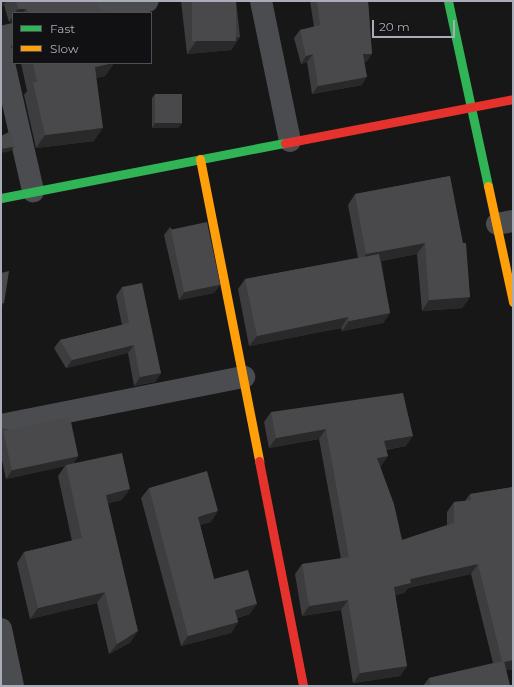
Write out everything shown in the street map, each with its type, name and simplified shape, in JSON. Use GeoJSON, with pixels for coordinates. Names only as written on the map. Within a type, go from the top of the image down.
{"type":"FeatureCollection","features":[{"type":"Feature","properties":{"kind":"street"},"geometry":{"type":"LineString","coordinates":[[102,12],[148,1]]}},
{"type":"Feature","properties":{"kind":"street"},"geometry":{"type":"LineString","coordinates":[[261,1],[290,141]]}},
{"type":"Feature","properties":{"kind":"street"},"geometry":{"type":"LineString","coordinates":[[448,1],[472,106],[505,222],[513,302]]}},
{"type":"Feature","properties":{"kind":"street"},"geometry":{"type":"LineString","coordinates":[[1,36],[12,34]]}},
{"type":"Feature","properties":{"kind":"street"},"geometry":{"type":"LineString","coordinates":[[1,50],[34,191]]}},
{"type":"Feature","properties":{"kind":"street"},"geometry":{"type":"LineString","coordinates":[[1,198],[513,99]]}},
{"type":"Feature","properties":{"kind":"street"},"geometry":{"type":"LineString","coordinates":[[200,159],[244,377],[303,686]]}},
{"type":"Feature","properties":{"kind":"street"},"geometry":{"type":"LineString","coordinates":[[1,425],[244,377]]}},
{"type":"Feature","properties":{"kind":"street"},"geometry":{"type":"LineString","coordinates":[[1,629],[13,686]]}},
{"type":"Feature","properties":{"kind":"building"},"geometry":{"type":"Polygon","coordinates":[[[16,1],[96,1],[98,8],[106,12],[28,12],[26,9],[18,9],[16,1]]]}},
{"type":"Feature","properties":{"kind":"building"},"geometry":{"type":"Polygon","coordinates":[[[192,1],[236,1],[236,41],[192,41],[192,1]]]}},
{"type":"Feature","properties":{"kind":"building"},"geometry":{"type":"Polygon","coordinates":[[[317,1],[368,1],[372,54],[363,54],[367,77],[318,86],[313,54],[306,56],[300,30],[320,25],[317,1]]]}},
{"type":"Feature","properties":{"kind":"building"},"geometry":{"type":"Polygon","coordinates":[[[33,64],[108,64],[95,67],[103,128],[45,135],[33,82],[37,82],[33,64]]]}},
{"type":"Feature","properties":{"kind":"building"},"geometry":{"type":"Polygon","coordinates":[[[155,94],[182,94],[182,123],[155,123],[155,94]]]}},
{"type":"Feature","properties":{"kind":"building"},"geometry":{"type":"Polygon","coordinates":[[[11,131],[14,147],[1,149],[1,136],[11,131]]]}},
{"type":"Feature","properties":{"kind":"building"},"geometry":{"type":"Polygon","coordinates":[[[450,176],[463,243],[466,243],[470,297],[429,300],[425,243],[366,254],[355,194],[450,176]]]}},
{"type":"Feature","properties":{"kind":"building"},"geometry":{"type":"Polygon","coordinates":[[[207,222],[220,285],[184,292],[171,230],[207,222]]]}},
{"type":"Feature","properties":{"kind":"building"},"geometry":{"type":"Polygon","coordinates":[[[379,254],[390,313],[349,321],[348,317],[257,336],[245,279],[379,254]]]}},
{"type":"Feature","properties":{"kind":"building"},"geometry":{"type":"Polygon","coordinates":[[[9,271],[4,303],[1,304],[1,273],[9,271]]]}},
{"type":"Feature","properties":{"kind":"building"},"geometry":{"type":"Polygon","coordinates":[[[142,283],[161,373],[140,377],[134,345],[72,360],[60,340],[129,323],[122,287],[142,283]]]}},
{"type":"Feature","properties":{"kind":"building"},"geometry":{"type":"Polygon","coordinates":[[[403,393],[413,436],[384,441],[388,456],[377,458],[394,504],[402,540],[454,523],[454,502],[471,500],[470,494],[513,487],[513,660],[502,661],[478,564],[410,579],[411,583],[394,587],[407,666],[360,673],[348,600],[309,606],[302,564],[349,557],[326,429],[276,438],[271,412],[403,393]]]}},
{"type":"Feature","properties":{"kind":"building"},"geometry":{"type":"Polygon","coordinates":[[[70,417],[78,456],[12,470],[3,431],[70,417]]]}},
{"type":"Feature","properties":{"kind":"building"},"geometry":{"type":"Polygon","coordinates":[[[122,453],[130,489],[106,495],[138,631],[117,644],[105,592],[38,608],[24,552],[82,538],[66,465],[122,453]]]}},
{"type":"Feature","properties":{"kind":"building"},"geometry":{"type":"Polygon","coordinates":[[[207,471],[218,511],[198,517],[214,579],[248,570],[257,604],[235,610],[238,622],[188,636],[149,488],[207,471]]]}},
{"type":"Feature","properties":{"kind":"building"},"geometry":{"type":"Polygon","coordinates":[[[504,661],[510,686],[431,686],[429,678],[504,661]]]}},
{"type":"Feature","properties":{"kind":"traffic: fast"},"geometry":{"type":"LineString","coordinates":[[448,1],[488,186]]}},
{"type":"Feature","properties":{"kind":"traffic: fast"},"geometry":{"type":"LineString","coordinates":[[1,198],[285,143]]}},
{"type":"Feature","properties":{"kind":"traffic: slow"},"geometry":{"type":"LineString","coordinates":[[200,159],[259,461]]}},
{"type":"Feature","properties":{"kind":"traffic: slow"},"geometry":{"type":"LineString","coordinates":[[488,186],[513,302]]}},
{"type":"Feature","properties":{"kind":"traffic: jam"},"geometry":{"type":"LineString","coordinates":[[285,143],[513,99]]}},
{"type":"Feature","properties":{"kind":"traffic: jam"},"geometry":{"type":"LineString","coordinates":[[259,461],[303,686]]}}]}
